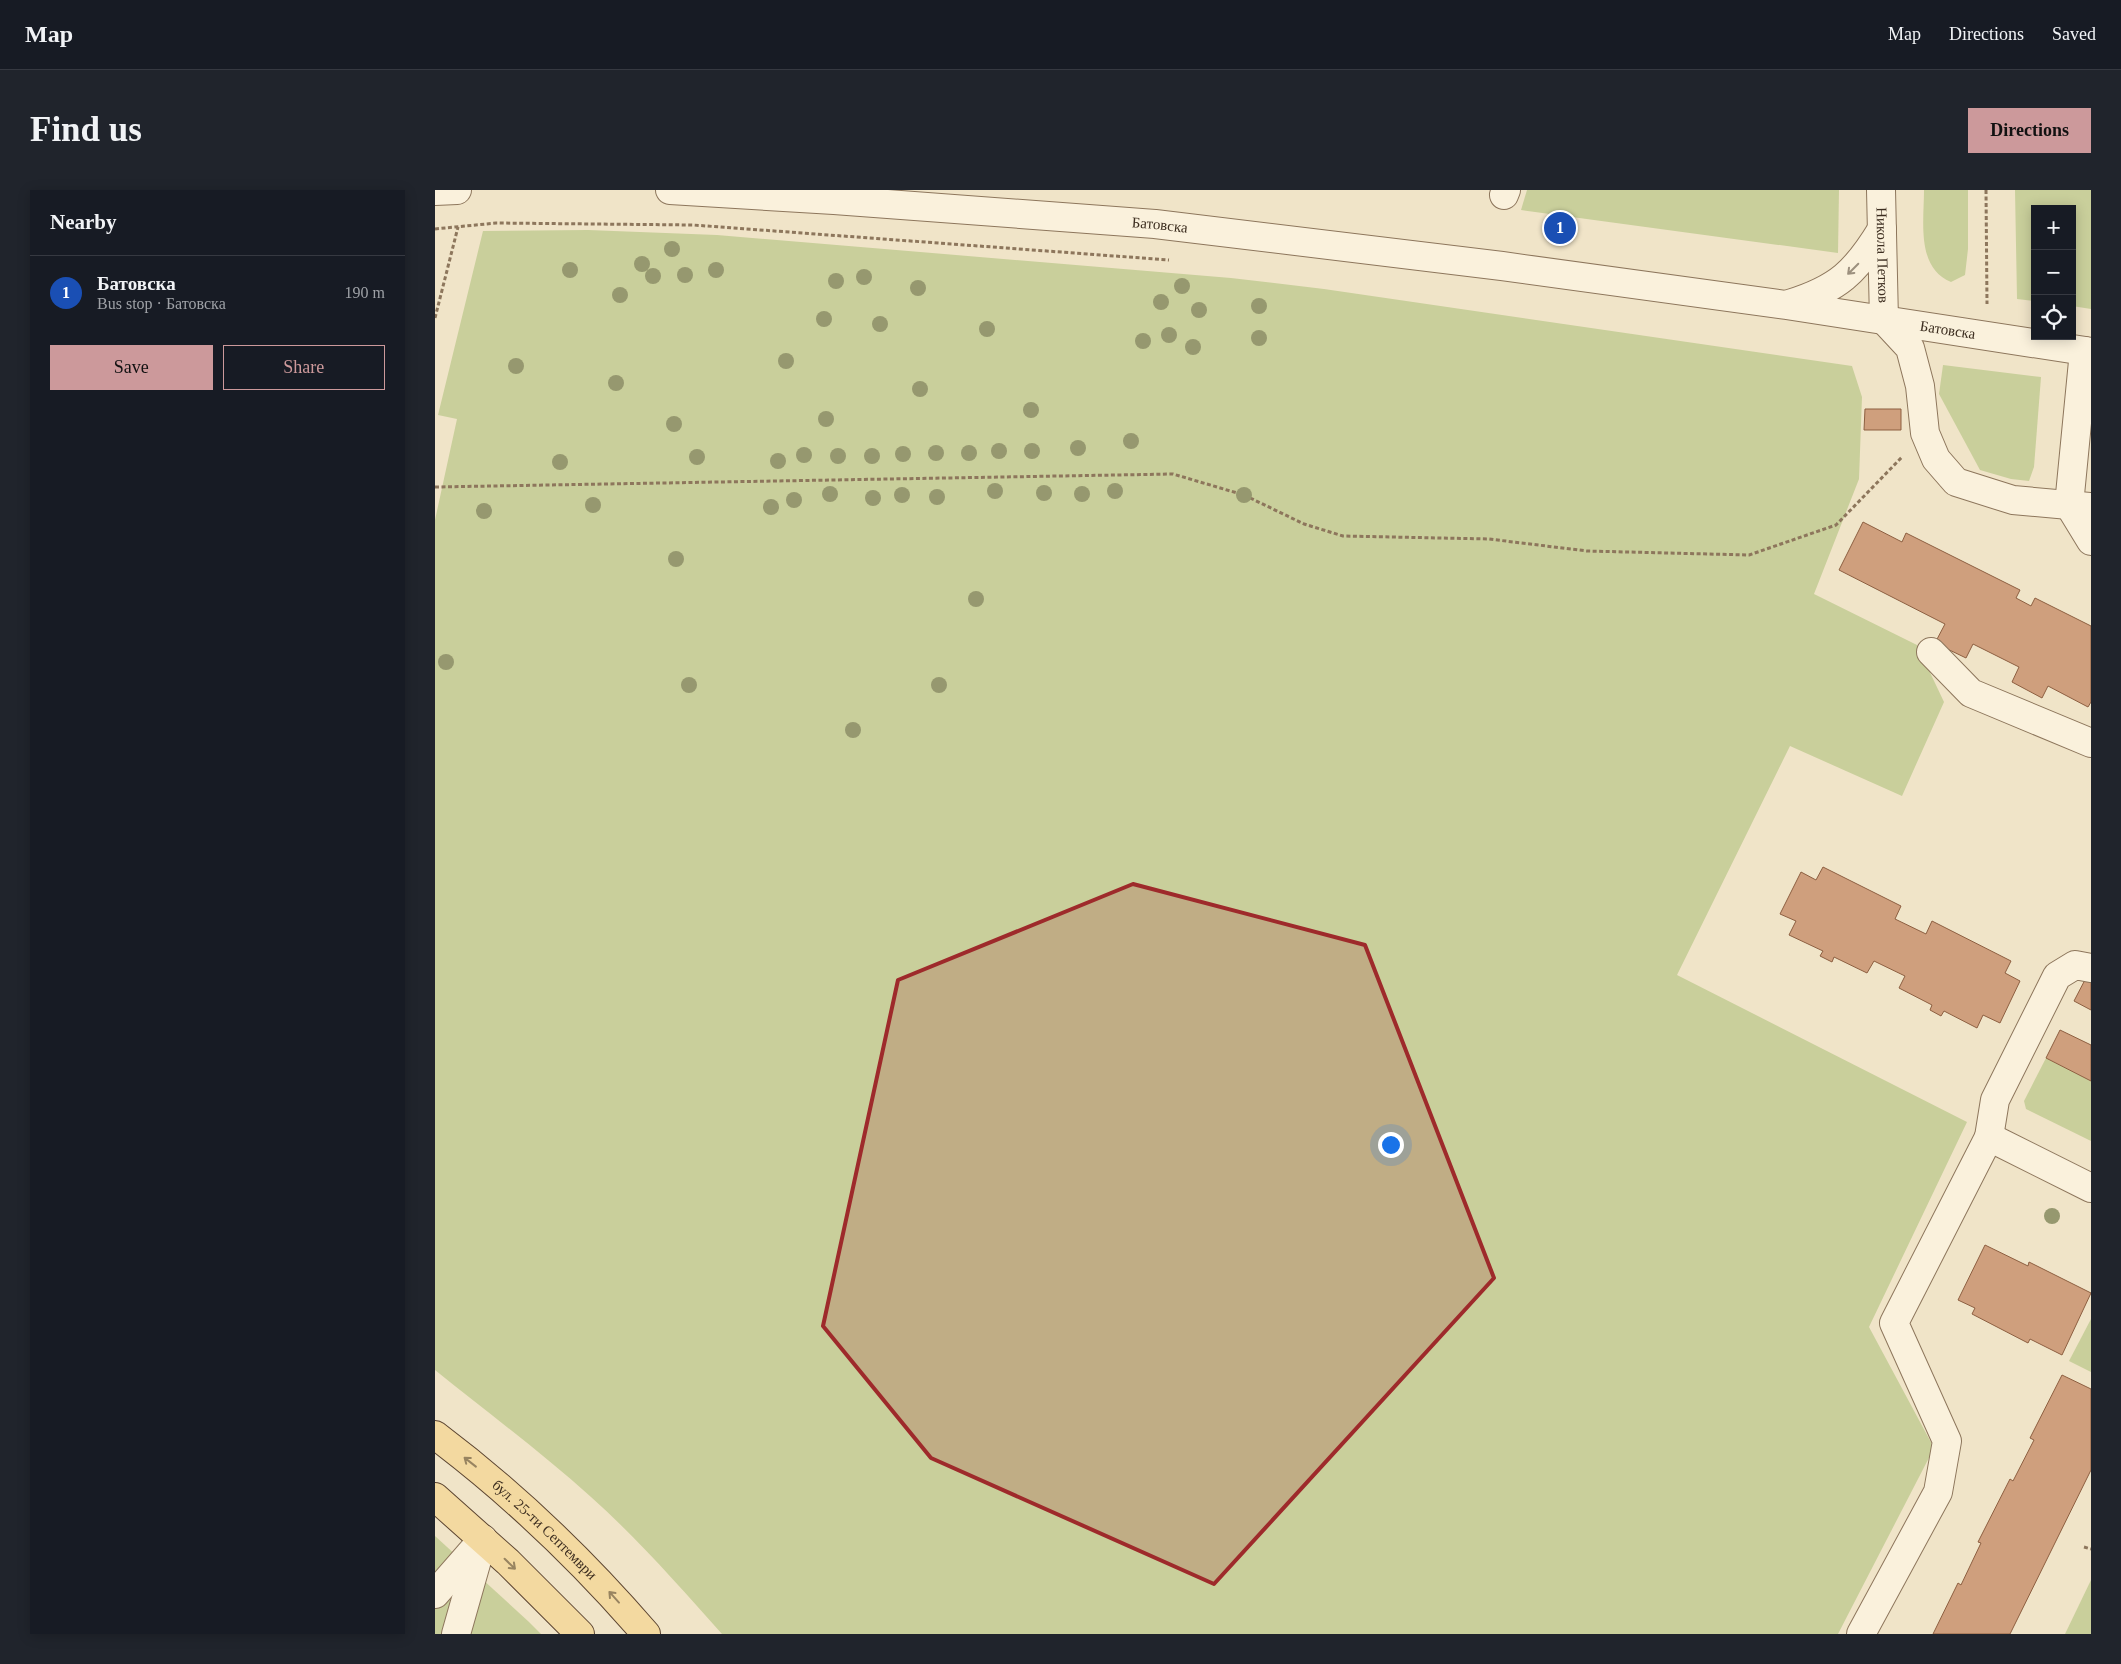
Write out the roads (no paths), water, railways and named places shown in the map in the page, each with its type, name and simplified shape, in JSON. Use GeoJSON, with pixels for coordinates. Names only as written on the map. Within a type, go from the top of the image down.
{"type":"FeatureCollection","features":[{"type":"Feature","properties":{"kind":"main road","name":"бул. 25-ти Септември"},"geometry":{"type":"LineString","coordinates":[[435,1435],[484,1473],[545,1528],[613,1595],[646,1634]]}},
{"type":"Feature","properties":{"kind":"main road"},"geometry":{"type":"LineString","coordinates":[[435,1497],[483,1539],[580,1634]]}},
{"type":"Feature","properties":{"kind":"street"},"geometry":{"type":"LineString","coordinates":[[435,191],[457,190]]}},
{"type":"Feature","properties":{"kind":"street","name":"Батовска"},"geometry":{"type":"LineString","coordinates":[[671,190],[1155,224],[1502,266],[1786,305],[2087,352]]}},
{"type":"Feature","properties":{"kind":"street","name":"Никола Петков"},"geometry":{"type":"LineString","coordinates":[[1881,190],[1885,320]]}},
{"type":"Feature","properties":{"kind":"street"},"geometry":{"type":"LineString","coordinates":[[1786,305],[1816,296],[1843,279],[1866,256],[1882,229]]}},
{"type":"Feature","properties":{"kind":"street"},"geometry":{"type":"LineString","coordinates":[[1885,320],[1910,348],[1920,386],[1925,433],[1936,459],[1956,482],[2013,500],[2080,506]]}},
{"type":"Feature","properties":{"kind":"street"},"geometry":{"type":"LineString","coordinates":[[2087,352],[2080,506],[2091,541]]}},
{"type":"Feature","properties":{"kind":"street"},"geometry":{"type":"LineString","coordinates":[[1931,652],[1971,693],[2091,743]]}},
{"type":"Feature","properties":{"kind":"street"},"geometry":{"type":"LineString","coordinates":[[1861,1634],[1938,1492],[1947,1441],[1894,1323],[1989,1138],[1995,1100],[2057,976],[2075,965],[2091,968]]}},
{"type":"Feature","properties":{"kind":"street"},"geometry":{"type":"LineString","coordinates":[[1989,1138],[2091,1188]]}},
{"type":"Feature","properties":{"kind":"street"},"geometry":{"type":"LineString","coordinates":[[435,1594],[483,1539]]}},
{"type":"Feature","properties":{"kind":"street"},"geometry":{"type":"LineString","coordinates":[[456,1634],[483,1539]]}},
{"type":"Feature","properties":{"kind":"place","name":"Батовска"},"geometry":{"type":"Point","coordinates":[1560,228]}}]}
